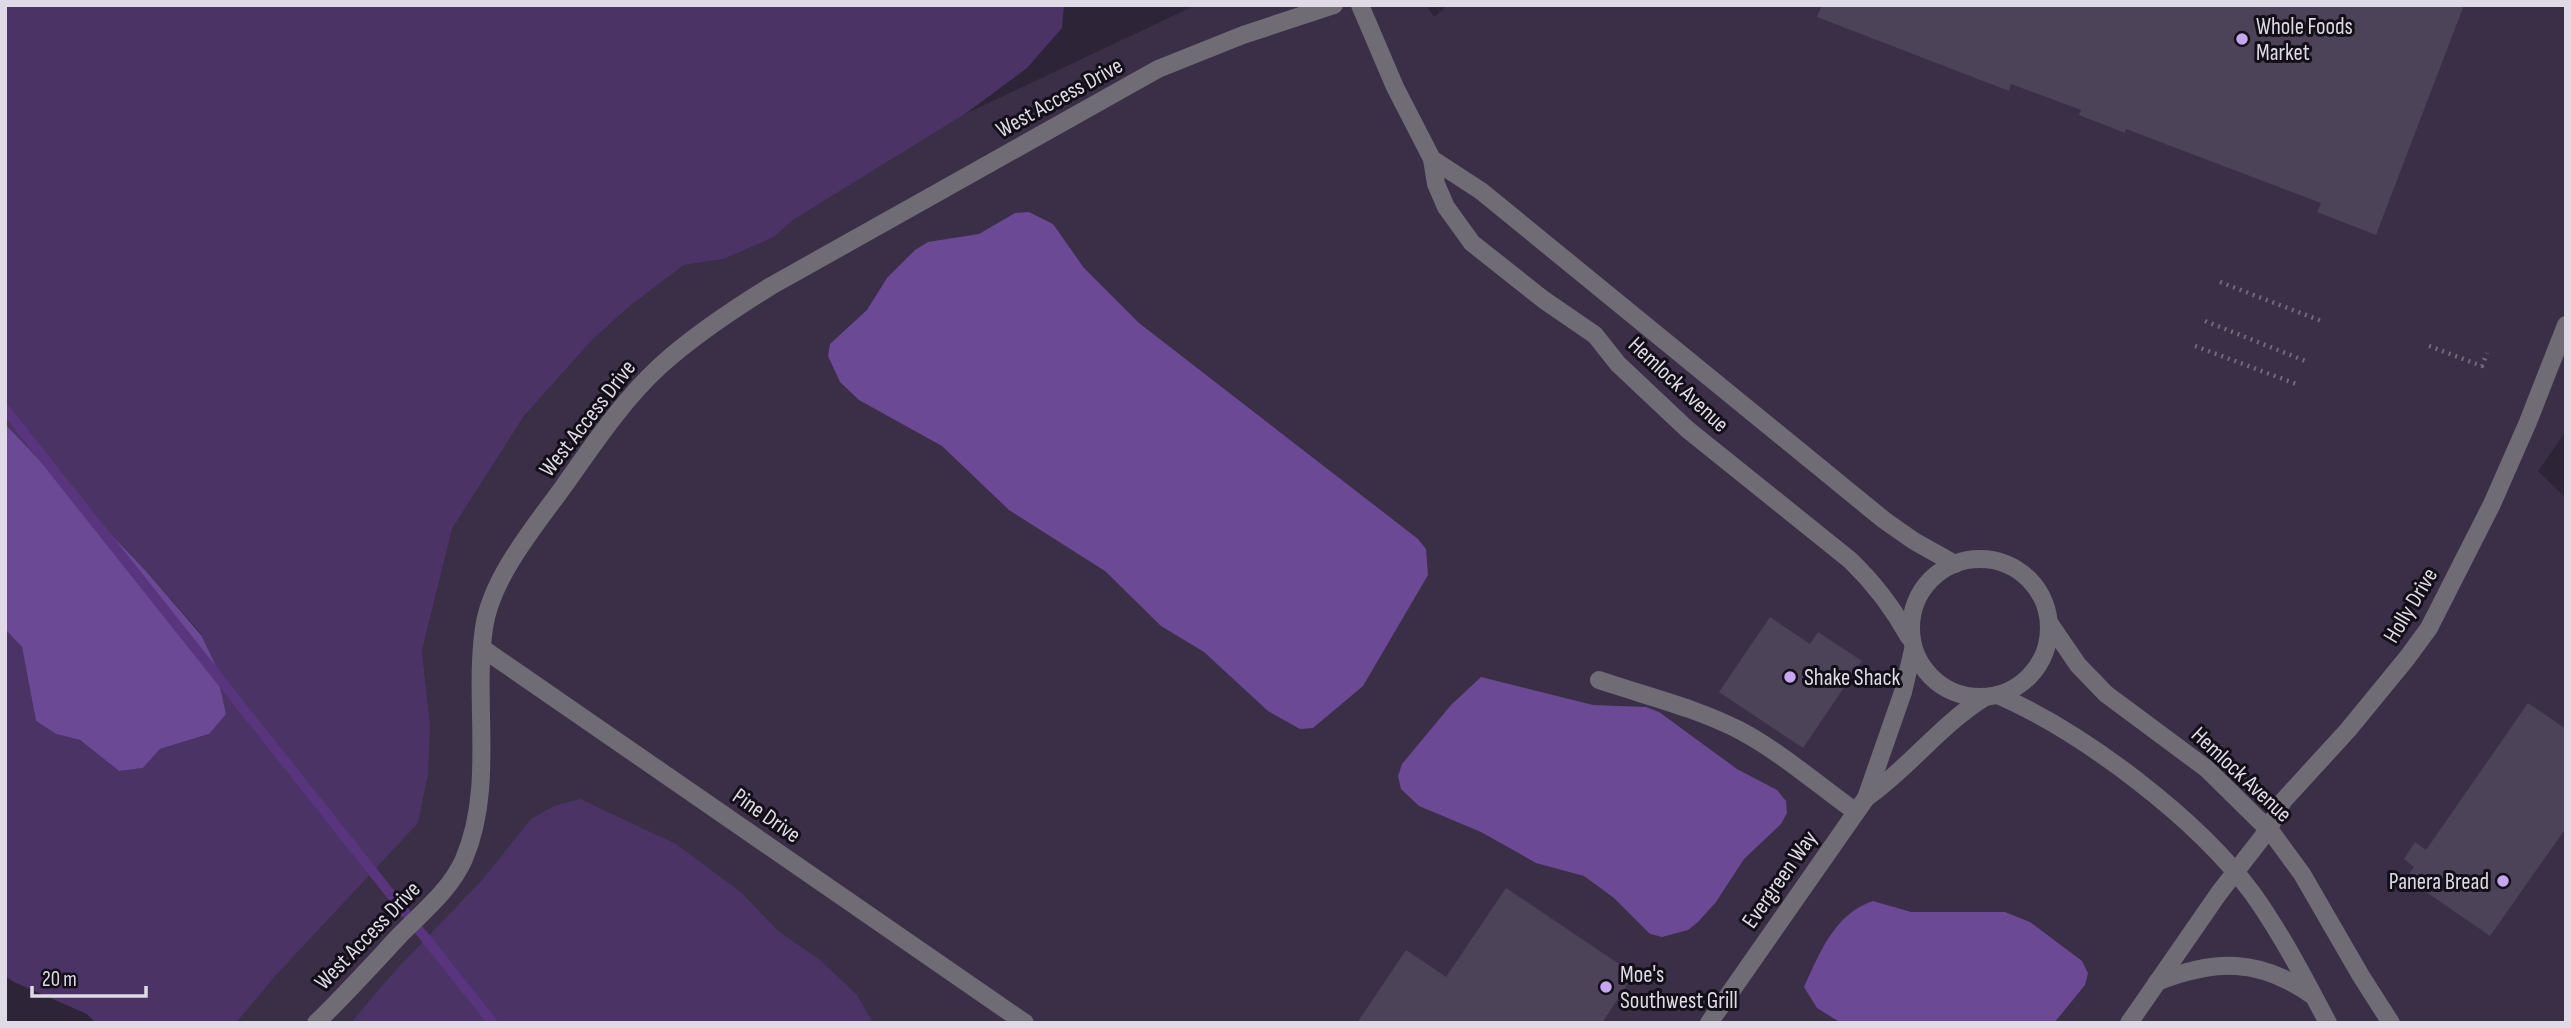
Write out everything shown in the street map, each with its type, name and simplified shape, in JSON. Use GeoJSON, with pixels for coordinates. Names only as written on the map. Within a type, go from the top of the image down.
{"type":"FeatureCollection","features":[{"type":"Feature","properties":{"kind":"street","name":"West Access Drive"},"geometry":{"type":"LineString","coordinates":[[320,1018],[442,892],[464,860],[476,819],[481,763],[482,648],[484,624],[490,606],[503,577],[529,535],[598,439],[635,392],[659,367],[727,313],[771,286],[1158,69],[1211,47],[1334,5]]}},
{"type":"Feature","properties":{"kind":"street","name":"Hemlock Avenue"},"geometry":{"type":"LineString","coordinates":[[1360,5],[1395,87],[1432,159],[1436,184],[1446,207],[1472,243],[1544,300],[1595,335],[1618,364],[1687,429],[1850,560],[1870,579],[1887,601],[1911,643]]}},
{"type":"Feature","properties":{"kind":"street","name":"Hemlock Avenue"},"geometry":{"type":"LineString","coordinates":[[1432,159],[1481,191],[1884,520],[1925,548],[1955,564]]}},
{"type":"Feature","properties":{"kind":"street","name":"Holly Drive"},"geometry":{"type":"LineString","coordinates":[[2132,1017],[2268,830],[2283,801],[2348,730],[2429,628],[2492,504],[2566,325]]}},
{"type":"Feature","properties":{"kind":"street"},"geometry":{"type":"LineString","coordinates":[[1981,559],[2006,564],[2018,570],[2037,587],[2050,624],[2050,638],[2041,664],[2022,684],[1992,696],[1971,697],[1945,688],[1925,670],[1911,643],[1914,608],[1925,586],[1944,569],[1981,559]]}},
{"type":"Feature","properties":{"kind":"street","name":"Hemlock Avenue"},"geometry":{"type":"LineString","coordinates":[[2050,624],[2078,665],[2106,694],[2207,769],[2268,830],[2302,874],[2391,1023]]}},
{"type":"Feature","properties":{"kind":"street","name":"Evergreen Way"},"geometry":{"type":"LineString","coordinates":[[1861,805],[1903,692],[1911,643]]}},
{"type":"Feature","properties":{"kind":"street","name":"Pine Drive"},"geometry":{"type":"LineString","coordinates":[[482,648],[1025,1023]]}},
{"type":"Feature","properties":{"kind":"street"},"geometry":{"type":"LineString","coordinates":[[1599,680],[1704,714],[1742,732],[1861,805]]}},
{"type":"Feature","properties":{"kind":"street"},"geometry":{"type":"LineString","coordinates":[[1992,696],[2047,720],[2107,759],[2186,823],[2235,873],[2277,928],[2328,1023]]}},
{"type":"Feature","properties":{"kind":"street","name":"Evergreen Way"},"geometry":{"type":"LineString","coordinates":[[1709,1023],[1861,805],[1950,722],[1992,696]]}},
{"type":"Feature","properties":{"kind":"street"},"geometry":{"type":"LineString","coordinates":[[2157,982],[2188,970],[2224,965],[2275,974],[2314,997]]}},
{"type":"Feature","properties":{"kind":"path"},"geometry":{"type":"LineString","coordinates":[[2220,282],[2324,322]]}},
{"type":"Feature","properties":{"kind":"path"},"geometry":{"type":"LineString","coordinates":[[2205,321],[2308,362]]}},
{"type":"Feature","properties":{"kind":"path"},"geometry":{"type":"LineString","coordinates":[[2195,346],[2299,385]]}},
{"type":"Feature","properties":{"kind":"path"},"geometry":{"type":"LineString","coordinates":[[2429,346],[2482,366],[2487,353]]}},
{"type":"Feature","properties":{"kind":"shaded area"},"geometry":{"type":"Polygon","coordinates":[[[5,5],[1064,5],[1062,28],[1027,68],[965,114],[793,220],[774,237],[724,259],[684,265],[631,305],[592,340],[524,416],[452,529],[422,651],[430,724],[428,774],[418,823],[276,975],[236,1023],[96,1023],[87,1014],[5,976],[5,629],[22,647],[36,721],[56,734],[80,740],[119,771],[143,768],[160,749],[209,734],[201,634],[145,570],[5,424],[5,5]]]}},
{"type":"Feature","properties":{"kind":"shaded area"},"geometry":{"type":"Polygon","coordinates":[[[1196,5],[1426,5],[1434,17],[1448,5],[2566,5],[2566,431],[2538,471],[2566,498],[2566,1023],[236,1023],[276,975],[430,724],[422,651],[452,529],[524,416],[592,340],[631,305],[684,265],[724,259],[774,237],[793,220],[965,114],[1196,5]]]}},
{"type":"Feature","properties":{"kind":"shaded area"},"geometry":{"type":"Polygon","coordinates":[[[1029,212],[1053,224],[1084,268],[1139,323],[1418,539],[1426,549],[1428,575],[1363,686],[1313,728],[1300,729],[1268,711],[1204,652],[1161,626],[1105,571],[1009,510],[942,446],[859,400],[840,382],[828,356],[830,344],[867,310],[887,278],[915,250],[928,242],[979,234],[1015,213],[1029,212]]]}},
{"type":"Feature","properties":{"kind":"shaded area"},"geometry":{"type":"Polygon","coordinates":[[[5,424],[145,570],[201,635],[214,662],[226,714],[209,734],[160,749],[143,768],[119,771],[80,740],[56,734],[36,721],[22,647],[5,629],[5,424]]]}},
{"type":"Feature","properties":{"kind":"shaded area"},"geometry":{"type":"Polygon","coordinates":[[[1481,677],[1593,705],[1646,707],[1659,712],[1737,769],[1777,790],[1786,801],[1787,813],[1781,824],[1744,859],[1716,902],[1698,922],[1688,930],[1662,937],[1650,934],[1614,898],[1584,876],[1536,863],[1481,832],[1419,806],[1401,789],[1398,776],[1402,764],[1451,705],[1481,677]]]}},
{"type":"Feature","properties":{"kind":"shaded area"},"geometry":{"type":"Polygon","coordinates":[[[580,799],[676,844],[742,893],[778,931],[819,959],[857,995],[873,1023],[351,1023],[394,972],[482,880],[531,819],[554,806],[580,799]]]}},
{"type":"Feature","properties":{"kind":"shaded area"},"geometry":{"type":"Polygon","coordinates":[[[1873,901],[1911,912],[2005,912],[2030,922],[2082,961],[2088,973],[2085,985],[2054,1023],[1838,1021],[1817,1008],[1804,987],[1838,925],[1859,907],[1873,901]]]}},
{"type":"Feature","properties":{"kind":"building"},"geometry":{"type":"Polygon","coordinates":[[[1822,5],[2464,5],[2376,235],[2317,212],[2321,203],[2126,129],[2125,133],[2079,115],[2081,110],[2011,84],[2009,91],[1817,17],[1822,5]]]}},
{"type":"Feature","properties":{"kind":"building","name":"Shake Shack"},"geometry":{"type":"Polygon","coordinates":[[[1770,617],[1810,644],[1818,632],[1862,661],[1803,748],[1719,692],[1770,617]]]}},
{"type":"Feature","properties":{"kind":"building"},"geometry":{"type":"Polygon","coordinates":[[[2528,703],[2566,729],[2566,828],[2490,936],[2406,878],[2414,867],[2404,859],[2415,842],[2426,850],[2528,703]]]}},
{"type":"Feature","properties":{"kind":"building"},"geometry":{"type":"Polygon","coordinates":[[[1506,888],[1634,974],[1602,1023],[1357,1023],[1406,950],[1446,977],[1506,888]]]}},
{"type":"Feature","properties":{"kind":"waterway"},"geometry":{"type":"LineString","coordinates":[[5,409],[493,1023]]}},
{"type":"Feature","properties":{"kind":"place","name":"Whole Foods Market"},"geometry":{"type":"Point","coordinates":[2242,39]}},
{"type":"Feature","properties":{"kind":"place","name":"Shake Shack"},"geometry":{"type":"Point","coordinates":[1790,677]}},
{"type":"Feature","properties":{"kind":"place","name":"Panera Bread"},"geometry":{"type":"Point","coordinates":[2503,881]}},
{"type":"Feature","properties":{"kind":"place","name":"Moe's Southwest Grill"},"geometry":{"type":"Point","coordinates":[1606,987]}}]}
